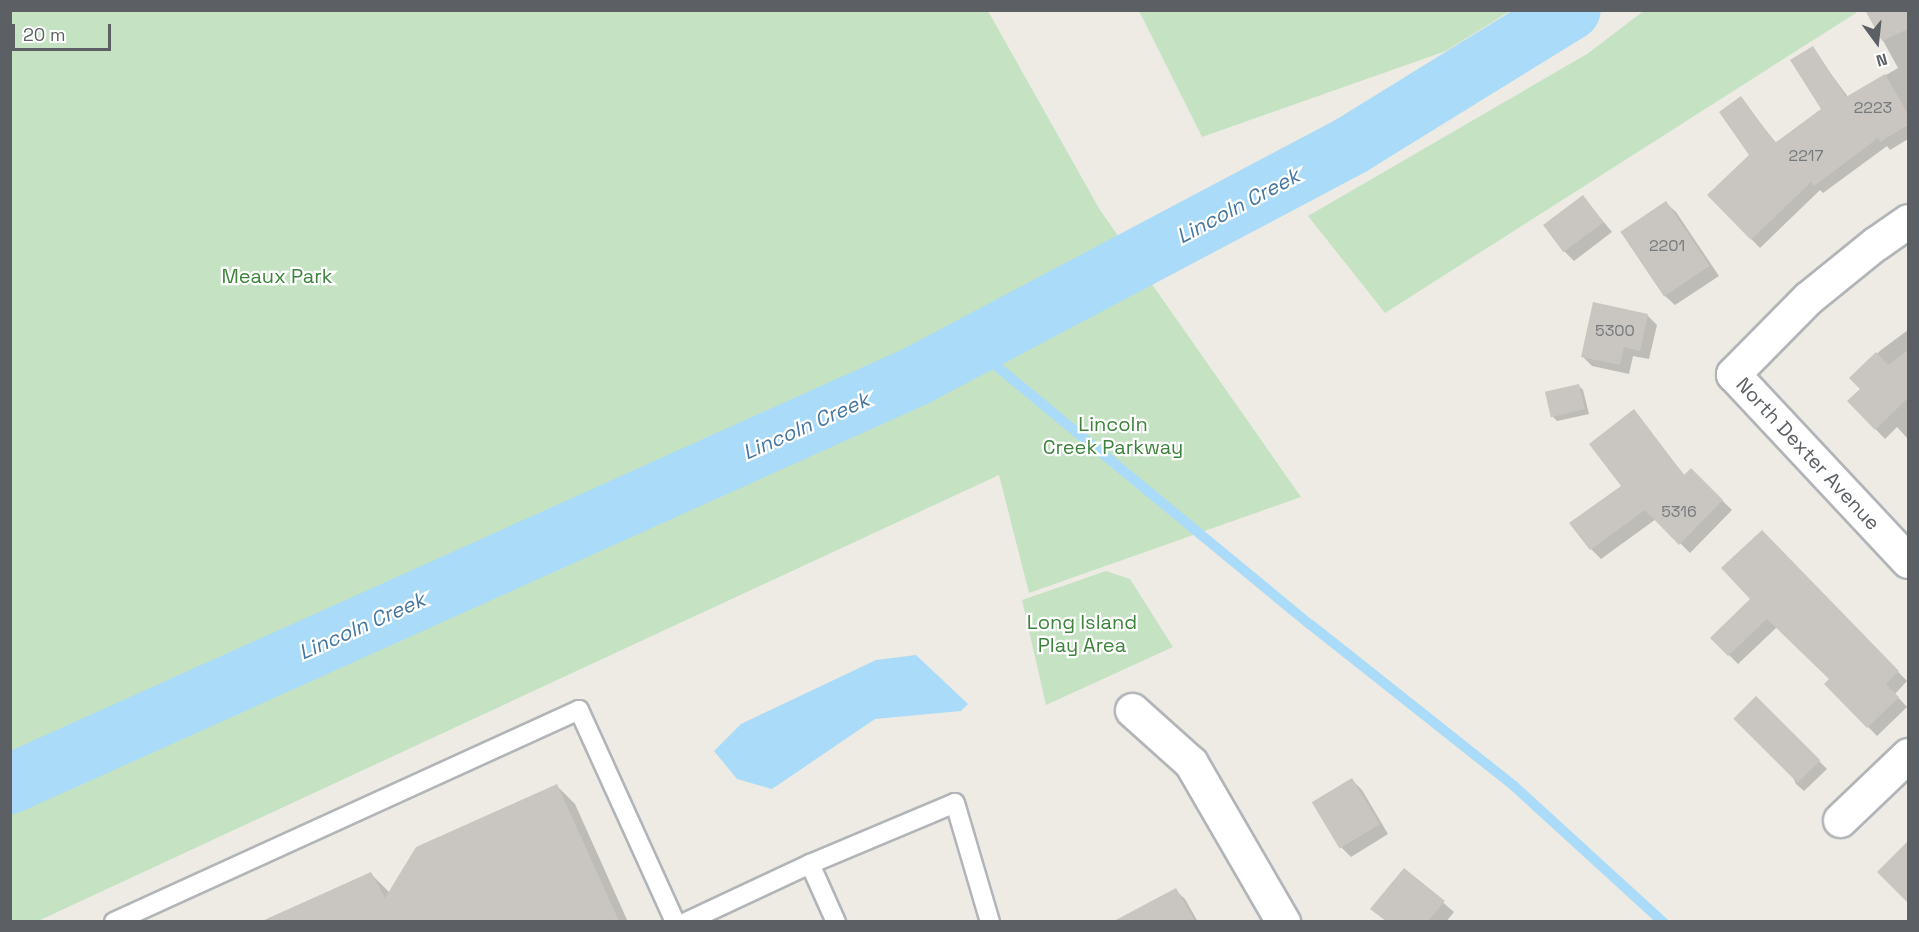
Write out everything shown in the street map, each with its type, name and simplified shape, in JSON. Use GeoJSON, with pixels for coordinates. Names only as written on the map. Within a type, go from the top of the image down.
{"type":"FeatureCollection","features":[{"type":"Feature","properties":{"kind":"street","name":"North Dexter Avenue"},"geometry":{"type":"LineString","coordinates":[[1908,221],[1876,243],[1808,298],[1732,374],[1908,561]]}},
{"type":"Feature","properties":{"kind":"street"},"geometry":{"type":"LineString","coordinates":[[1132,710],[1191,764],[1283,921]]}},
{"type":"Feature","properties":{"kind":"street"},"geometry":{"type":"LineString","coordinates":[[1840,819],[1908,754]]}},
{"type":"Feature","properties":{"kind":"lane"},"geometry":{"type":"LineString","coordinates":[[114,921],[579,710],[675,921]]}},
{"type":"Feature","properties":{"kind":"lane"},"geometry":{"type":"LineString","coordinates":[[686,921],[810,864],[955,803],[990,921]]}},
{"type":"Feature","properties":{"kind":"lane"},"geometry":{"type":"LineString","coordinates":[[810,864],[836,921]]}},
{"type":"Feature","properties":{"kind":"green space"},"geometry":{"type":"Polygon","coordinates":[[[1645,10],[1859,11],[1385,313],[1308,216],[1587,54],[1645,10]]]}},
{"type":"Feature","properties":{"kind":"green space","name":"Meaux Park"},"geometry":{"type":"Polygon","coordinates":[[[10,11],[988,11],[1100,210],[1301,497],[1029,593],[999,475],[38,921],[11,921],[10,11]]]}},
{"type":"Feature","properties":{"kind":"green space"},"geometry":{"type":"Polygon","coordinates":[[[1139,11],[1510,11],[1446,51],[1202,137],[1139,11]]]}},
{"type":"Feature","properties":{"kind":"green space","name":"Long Island Play Area"},"geometry":{"type":"Polygon","coordinates":[[[1106,571],[1130,579],[1173,647],[1046,705],[1022,600],[1106,571]]]}},
{"type":"Feature","properties":{"kind":"water"},"geometry":{"type":"Polygon","coordinates":[[[916,655],[968,704],[961,711],[875,719],[772,789],[737,779],[714,751],[741,724],[876,660],[916,655]]]}},
{"type":"Feature","properties":{"kind":"building"},"geometry":{"type":"Polygon","coordinates":[[[1865,10],[1908,10],[1908,29],[1882,41],[1865,10]]]}},
{"type":"Feature","properties":{"kind":"building"},"geometry":{"type":"Polygon","coordinates":[[[1813,46],[1846,97],[1885,74],[1908,114],[1908,125],[1880,142],[1878,138],[1814,186],[1811,182],[1751,240],[1707,195],[1749,155],[1719,112],[1741,96],[1775,143],[1821,109],[1790,60],[1813,46]]]}},
{"type":"Feature","properties":{"kind":"building"},"geometry":{"type":"Polygon","coordinates":[[[1583,195],[1603,222],[1564,252],[1543,225],[1583,195]]]}},
{"type":"Feature","properties":{"kind":"building"},"geometry":{"type":"Polygon","coordinates":[[[1666,201],[1710,266],[1664,296],[1620,232],[1666,201]]]}},
{"type":"Feature","properties":{"kind":"building"},"geometry":{"type":"Polygon","coordinates":[[[1593,302],[1648,314],[1640,351],[1624,347],[1620,365],[1581,357],[1593,302]]]}},
{"type":"Feature","properties":{"kind":"building"},"geometry":{"type":"Polygon","coordinates":[[[1908,350],[1908,398],[1875,430],[1847,401],[1860,389],[1849,378],[1876,352],[1888,365],[1908,350]]]}},
{"type":"Feature","properties":{"kind":"building"},"geometry":{"type":"Polygon","coordinates":[[[1579,384],[1585,409],[1551,417],[1545,392],[1579,384]]]}},
{"type":"Feature","properties":{"kind":"building"},"geometry":{"type":"Polygon","coordinates":[[[1634,409],[1684,475],[1691,468],[1723,500],[1679,545],[1645,510],[1590,550],[1569,523],[1621,486],[1589,444],[1634,409]]]}},
{"type":"Feature","properties":{"kind":"building"},"geometry":{"type":"Polygon","coordinates":[[[1762,530],[1899,671],[1886,684],[1899,697],[1867,728],[1824,684],[1829,679],[1767,619],[1728,656],[1710,638],[1750,599],[1721,568],[1762,530]]]}},
{"type":"Feature","properties":{"kind":"building"},"geometry":{"type":"Polygon","coordinates":[[[1756,696],[1820,760],[1798,783],[1733,719],[1756,696]]]}},
{"type":"Feature","properties":{"kind":"building"},"geometry":{"type":"Polygon","coordinates":[[[1352,778],[1380,824],[1340,848],[1312,802],[1352,778]]]}},
{"type":"Feature","properties":{"kind":"building"},"geometry":{"type":"Polygon","coordinates":[[[557,784],[619,921],[262,921],[371,872],[385,898],[416,847],[557,784]]]}},
{"type":"Feature","properties":{"kind":"building"},"geometry":{"type":"Polygon","coordinates":[[[1908,841],[1908,903],[1877,872],[1908,841]]]}},
{"type":"Feature","properties":{"kind":"building"},"geometry":{"type":"Polygon","coordinates":[[[1404,868],[1445,901],[1428,921],[1386,921],[1370,909],[1404,868]]]}},
{"type":"Feature","properties":{"kind":"building"},"geometry":{"type":"Polygon","coordinates":[[[1176,888],[1195,921],[1114,921],[1176,888]]]}},
{"type":"Feature","properties":{"kind":"waterway","name":"Lincoln Creek"},"geometry":{"type":"LineString","coordinates":[[10,784],[914,377],[1352,145],[1571,10]]}},
{"type":"Feature","properties":{"kind":"waterway"},"geometry":{"type":"LineString","coordinates":[[972,346],[1311,625],[1514,786],[1663,922]]}},
{"type":"Feature","properties":{"kind":"park label","name":"Lincoln Creek Parkway"},"geometry":{"type":"Point","coordinates":[1113,436]}}]}
